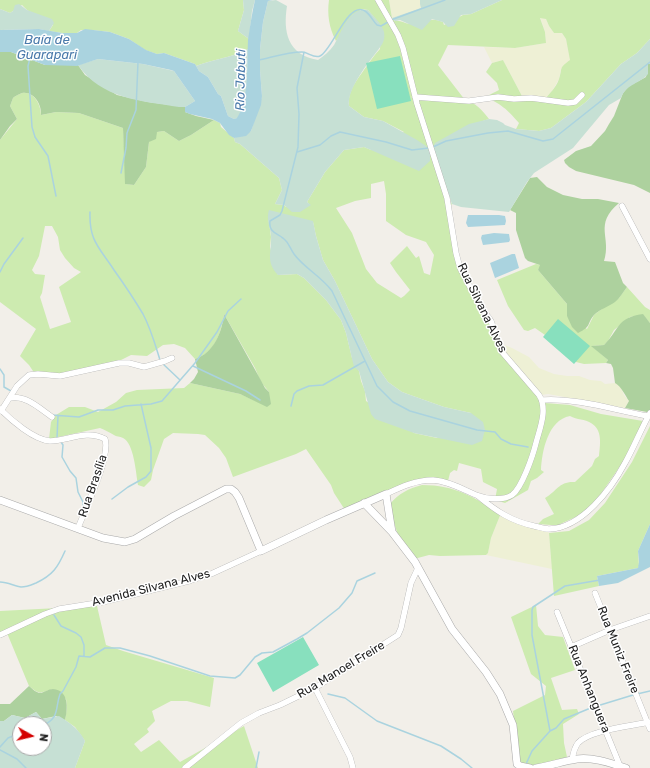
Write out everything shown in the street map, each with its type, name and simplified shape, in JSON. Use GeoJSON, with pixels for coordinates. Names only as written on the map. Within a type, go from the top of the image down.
{"type":"FeatureCollection","features":[{"type":"Feature","properties":{"kind":"street","name":"Rua Silvana Alves"},"geometry":{"type":"LineString","coordinates":[[378,0],[393,25],[403,48],[415,97],[447,198],[460,268],[479,304],[491,321],[502,352],[543,400]]}},
{"type":"Feature","properties":{"kind":"street"},"geometry":{"type":"LineString","coordinates":[[415,97],[472,101],[488,97],[498,97],[538,99],[568,103],[575,102],[582,95]]}},
{"type":"Feature","properties":{"kind":"street"},"geometry":{"type":"LineString","coordinates":[[622,206],[650,259]]}},
{"type":"Feature","properties":{"kind":"street","name":"Rua Brasília"},"geometry":{"type":"LineString","coordinates":[[78,528],[103,461],[106,443],[105,439],[99,436],[86,435],[50,441],[43,440],[34,436],[15,423],[1,410],[17,386],[29,375],[38,374],[60,376],[119,363],[129,363],[144,367],[172,358]]}},
{"type":"Feature","properties":{"kind":"street"},"geometry":{"type":"LineString","coordinates":[[10,398],[17,397],[26,400],[52,417]]}},
{"type":"Feature","properties":{"kind":"street"},"geometry":{"type":"LineString","coordinates":[[478,496],[505,516],[521,523],[548,529],[572,522],[591,508],[606,491],[648,425],[649,415],[559,400],[543,400],[544,411],[532,458],[519,487],[512,495],[499,499],[478,496],[453,485],[440,481],[427,480],[409,484],[364,503],[392,532],[415,562],[452,629],[486,672],[500,694],[513,725],[517,762],[520,766],[526,768]]}},
{"type":"Feature","properties":{"kind":"street"},"geometry":{"type":"LineString","coordinates":[[0,500],[103,538],[125,542],[135,539],[206,499],[226,489],[231,489],[240,498],[261,551]]}},
{"type":"Feature","properties":{"kind":"street"},"geometry":{"type":"LineString","coordinates":[[386,494],[392,532]]}},
{"type":"Feature","properties":{"kind":"street","name":"Avenida Silvana Alves"},"geometry":{"type":"LineString","coordinates":[[0,635],[59,609],[103,602],[189,581],[211,574],[364,503]]}},
{"type":"Feature","properties":{"kind":"street"},"geometry":{"type":"LineString","coordinates":[[375,515],[388,509]]}},
{"type":"Feature","properties":{"kind":"street","name":"Rua Manoel Freire"},"geometry":{"type":"LineString","coordinates":[[185,768],[241,723],[259,713],[280,705],[315,688],[398,635],[401,628],[411,583],[418,568]]}},
{"type":"Feature","properties":{"kind":"street","name":"Rua Muniz Freire"},"geometry":{"type":"LineString","coordinates":[[595,593],[649,722],[650,729]]}},
{"type":"Feature","properties":{"kind":"street","name":"Rua Anhanguera"},"geometry":{"type":"LineString","coordinates":[[557,612],[606,731],[623,767]]}},
{"type":"Feature","properties":{"kind":"street"},"geometry":{"type":"LineString","coordinates":[[571,647],[610,630],[650,618]]}},
{"type":"Feature","properties":{"kind":"street"},"geometry":{"type":"LineString","coordinates":[[315,688],[350,757],[353,768]]}},
{"type":"Feature","properties":{"kind":"street"},"geometry":{"type":"LineString","coordinates":[[572,760],[574,749],[581,740],[606,731],[649,722]]}},
{"type":"Feature","properties":{"kind":"street"},"geometry":{"type":"LineString","coordinates":[[536,768],[563,765],[572,760],[594,759],[610,765],[623,767]]}},
{"type":"Feature","properties":{"kind":"green space"},"geometry":{"type":"Polygon","coordinates":[[[0,0],[243,0],[244,10],[238,31],[249,39],[248,49],[196,66],[195,64],[164,53],[157,54],[145,50],[129,39],[110,32],[81,30],[77,33],[62,33],[49,31],[53,25],[27,10],[22,5],[10,13],[0,9],[0,0]]]}},
{"type":"Feature","properties":{"kind":"green space"},"geometry":{"type":"Polygon","coordinates":[[[243,0],[255,0],[252,11],[249,39],[238,31],[244,10],[243,0]]]}},
{"type":"Feature","properties":{"kind":"green space"},"geometry":{"type":"Polygon","coordinates":[[[276,0],[287,6],[286,24],[289,40],[300,53],[318,60],[334,45],[346,22],[355,12],[368,10],[377,20],[384,32],[383,42],[354,86],[349,100],[349,106],[364,117],[383,121],[426,146],[430,152],[430,161],[419,171],[364,147],[344,150],[325,172],[307,202],[311,205],[300,212],[292,212],[284,205],[275,204],[282,190],[279,178],[240,144],[235,142],[234,138],[251,131],[262,96],[260,49],[263,22],[268,1],[276,0]]]}},
{"type":"Feature","properties":{"kind":"green space"},"geometry":{"type":"Polygon","coordinates":[[[329,0],[389,0],[392,18],[395,21],[415,24],[429,20],[438,20],[443,22],[444,25],[463,15],[471,14],[502,0],[650,0],[650,39],[637,53],[621,64],[586,102],[551,128],[539,131],[516,129],[519,123],[511,114],[504,107],[485,97],[499,90],[497,83],[486,72],[492,63],[503,60],[523,98],[543,101],[552,91],[558,82],[562,67],[570,60],[566,39],[562,33],[554,33],[546,19],[540,18],[545,32],[546,43],[515,48],[448,45],[438,65],[465,100],[475,105],[489,119],[480,122],[447,194],[452,204],[450,206],[455,253],[465,279],[497,338],[503,355],[541,395],[545,403],[570,405],[601,414],[643,421],[625,459],[598,498],[580,515],[558,525],[538,524],[543,519],[554,514],[545,498],[565,483],[575,482],[592,466],[595,459],[599,456],[600,438],[595,426],[589,422],[570,416],[556,423],[551,430],[543,454],[541,470],[544,472],[531,481],[528,490],[505,503],[495,500],[497,489],[483,482],[481,469],[459,463],[457,471],[454,470],[450,473],[448,481],[419,479],[345,510],[334,493],[331,485],[306,449],[233,477],[226,458],[219,448],[205,435],[198,434],[173,433],[164,439],[151,480],[144,487],[138,485],[130,446],[122,437],[115,436],[100,428],[49,439],[51,422],[56,415],[69,407],[85,407],[98,412],[116,402],[126,393],[137,390],[184,388],[190,383],[240,394],[267,406],[269,392],[261,382],[255,368],[224,314],[216,341],[208,352],[195,359],[185,348],[174,344],[163,345],[147,356],[131,355],[117,362],[70,373],[35,374],[20,356],[36,329],[0,302],[0,140],[17,119],[10,106],[13,98],[22,93],[30,94],[38,103],[41,115],[56,112],[79,113],[123,128],[126,184],[134,185],[146,167],[149,142],[157,132],[164,131],[179,141],[214,120],[220,123],[221,127],[234,138],[235,142],[240,144],[279,178],[282,190],[275,204],[284,205],[286,207],[310,205],[307,202],[325,172],[344,150],[364,147],[371,150],[404,132],[383,121],[364,117],[349,106],[352,89],[368,64],[380,49],[381,26],[368,10],[361,9],[336,41],[330,26],[329,0]],[[384,181],[371,184],[371,198],[355,201],[336,208],[352,233],[366,269],[377,283],[401,298],[410,290],[390,263],[407,246],[416,258],[419,256],[424,273],[430,275],[434,255],[426,242],[406,235],[386,221],[386,194],[384,181]],[[268,215],[271,237],[270,247],[278,275],[297,274],[304,278],[326,300],[341,320],[352,358],[359,371],[365,391],[366,401],[414,433],[437,438],[471,413],[444,407],[402,392],[388,382],[372,359],[335,281],[323,260],[313,222],[268,215]],[[45,226],[39,256],[32,270],[35,274],[45,275],[40,297],[50,329],[71,322],[59,287],[81,272],[74,268],[65,258],[60,250],[58,237],[52,226],[45,226]]]}},
{"type":"Feature","properties":{"kind":"green space"},"geometry":{"type":"Polygon","coordinates":[[[389,0],[420,0],[422,8],[392,18],[389,0]]]}},
{"type":"Feature","properties":{"kind":"green space"},"geometry":{"type":"Polygon","coordinates":[[[420,0],[502,0],[471,14],[461,15],[454,26],[448,27],[443,22],[432,19],[422,30],[400,20],[395,21],[392,18],[421,8],[420,0]]]}},
{"type":"Feature","properties":{"kind":"green space"},"geometry":{"type":"Polygon","coordinates":[[[19,4],[27,10],[52,19],[54,23],[49,31],[39,29],[0,30],[0,9],[10,13],[13,11],[15,5],[19,4]]]}},
{"type":"Feature","properties":{"kind":"green space"},"geometry":{"type":"Polygon","coordinates":[[[540,17],[546,19],[554,33],[562,33],[566,39],[570,57],[570,60],[561,69],[559,79],[552,91],[543,101],[523,98],[503,60],[492,63],[484,47],[515,48],[546,43],[545,32],[540,17]]]}},
{"type":"Feature","properties":{"kind":"green space"},"geometry":{"type":"Polygon","coordinates":[[[650,39],[650,64],[648,64],[648,74],[630,86],[621,98],[609,105],[573,148],[534,173],[509,212],[461,207],[452,204],[433,147],[435,143],[469,124],[489,119],[497,120],[516,129],[539,131],[551,128],[586,102],[621,64],[637,53],[650,39]]]}},
{"type":"Feature","properties":{"kind":"green space"},"geometry":{"type":"Polygon","coordinates":[[[248,49],[244,103],[238,118],[234,119],[228,116],[221,96],[218,94],[208,77],[199,71],[196,66],[248,49]]]}},
{"type":"Feature","properties":{"kind":"green space"},"geometry":{"type":"Polygon","coordinates":[[[0,52],[11,52],[45,65],[78,65],[85,75],[117,95],[148,102],[185,107],[185,112],[214,120],[179,141],[164,131],[157,132],[156,139],[149,142],[146,167],[134,185],[125,184],[123,128],[79,113],[56,112],[41,115],[39,103],[34,96],[30,94],[22,93],[13,98],[10,106],[17,119],[0,140],[0,52]]]}},
{"type":"Feature","properties":{"kind":"green space"},"geometry":{"type":"Polygon","coordinates":[[[400,56],[411,101],[377,109],[366,63],[400,56]]]}},
{"type":"Feature","properties":{"kind":"green space"},"geometry":{"type":"Polygon","coordinates":[[[98,59],[143,64],[174,71],[195,101],[185,107],[179,107],[137,100],[110,92],[87,76],[78,65],[98,59]]]}},
{"type":"Feature","properties":{"kind":"green space"},"geometry":{"type":"Polygon","coordinates":[[[648,64],[650,64],[650,193],[634,185],[576,171],[569,167],[564,160],[576,151],[591,146],[605,131],[614,116],[623,93],[629,86],[646,77],[648,64]]]}},
{"type":"Feature","properties":{"kind":"green space"},"geometry":{"type":"Polygon","coordinates":[[[537,177],[547,187],[563,195],[582,199],[598,199],[619,203],[611,211],[605,225],[606,253],[604,261],[615,262],[623,283],[627,287],[617,300],[596,313],[587,327],[578,333],[572,327],[567,316],[567,304],[538,270],[540,265],[528,261],[525,258],[516,230],[516,213],[510,210],[530,178],[537,177]]]}},
{"type":"Feature","properties":{"kind":"green space"},"geometry":{"type":"Polygon","coordinates":[[[269,210],[313,221],[323,260],[335,281],[372,359],[388,382],[402,392],[444,407],[471,413],[483,422],[485,430],[482,441],[472,445],[414,433],[375,419],[371,414],[359,371],[354,367],[346,333],[341,320],[326,300],[304,278],[297,274],[278,275],[274,270],[270,261],[271,235],[268,220],[269,210]]]}},
{"type":"Feature","properties":{"kind":"green space"},"geometry":{"type":"Polygon","coordinates":[[[536,264],[541,265],[538,270],[567,304],[567,316],[587,329],[594,315],[619,298],[627,287],[645,307],[650,310],[650,323],[643,315],[630,317],[614,330],[604,345],[592,346],[608,360],[606,363],[584,364],[576,362],[570,358],[555,342],[535,328],[528,331],[524,330],[508,306],[497,280],[536,264]]]}},
{"type":"Feature","properties":{"kind":"green space"},"geometry":{"type":"Polygon","coordinates":[[[224,314],[265,388],[269,392],[271,404],[267,407],[240,394],[190,383],[198,372],[195,359],[207,352],[216,341],[224,314]]]}},
{"type":"Feature","properties":{"kind":"green space"},"geometry":{"type":"Polygon","coordinates":[[[643,314],[650,323],[650,411],[647,412],[625,408],[629,401],[621,388],[615,383],[611,364],[606,363],[608,360],[591,346],[604,345],[623,321],[643,314]]]}},
{"type":"Feature","properties":{"kind":"green space"},"geometry":{"type":"Polygon","coordinates":[[[558,319],[590,346],[574,364],[543,337],[558,319]]]}},
{"type":"Feature","properties":{"kind":"green space"},"geometry":{"type":"Polygon","coordinates":[[[504,345],[529,357],[539,368],[554,374],[579,376],[590,380],[601,381],[605,384],[615,383],[620,385],[624,395],[629,401],[625,408],[548,394],[541,395],[502,348],[504,345]]]}},
{"type":"Feature","properties":{"kind":"green space"},"geometry":{"type":"Polygon","coordinates":[[[650,426],[650,524],[638,551],[638,568],[597,576],[599,586],[554,596],[549,533],[569,531],[589,520],[605,503],[632,462],[650,426]]]}},
{"type":"Feature","properties":{"kind":"green space"},"geometry":{"type":"Polygon","coordinates":[[[422,485],[445,487],[463,493],[501,513],[491,538],[488,553],[486,555],[429,555],[414,559],[398,535],[390,504],[404,492],[422,485]]]}},
{"type":"Feature","properties":{"kind":"green space"},"geometry":{"type":"Polygon","coordinates":[[[501,513],[546,528],[549,533],[552,569],[486,555],[488,553],[491,538],[501,513]]]}},
{"type":"Feature","properties":{"kind":"green space"},"geometry":{"type":"Polygon","coordinates":[[[536,605],[538,626],[545,635],[563,637],[575,670],[551,678],[562,710],[577,709],[579,714],[563,724],[564,743],[567,757],[542,764],[540,766],[526,766],[519,764],[513,711],[545,695],[546,686],[531,674],[511,617],[536,605]]]}},
{"type":"Feature","properties":{"kind":"green space"},"geometry":{"type":"Polygon","coordinates":[[[97,606],[106,645],[214,678],[210,707],[187,701],[171,701],[152,711],[155,721],[147,729],[149,732],[134,744],[141,752],[159,740],[180,762],[244,726],[258,768],[75,768],[85,741],[75,727],[65,720],[67,708],[66,699],[53,689],[38,692],[29,686],[7,633],[0,634],[0,611],[97,606]]]}},
{"type":"Feature","properties":{"kind":"green space"},"geometry":{"type":"Polygon","coordinates":[[[303,637],[319,665],[273,692],[257,663],[303,637]]]}},
{"type":"Feature","properties":{"kind":"green space"},"geometry":{"type":"Polygon","coordinates":[[[29,686],[39,693],[53,689],[58,690],[65,696],[67,711],[65,720],[56,716],[39,716],[36,712],[29,716],[12,715],[4,721],[0,721],[0,704],[10,704],[29,686]]]}},
{"type":"Feature","properties":{"kind":"green space"},"geometry":{"type":"Polygon","coordinates":[[[36,712],[39,716],[29,716],[36,712]]]}},
{"type":"Feature","properties":{"kind":"green space"},"geometry":{"type":"Polygon","coordinates":[[[12,715],[16,716],[12,716],[12,756],[52,756],[52,717],[59,716],[77,730],[85,741],[75,768],[0,768],[0,721],[4,721],[12,715]]]}},
{"type":"Feature","properties":{"kind":"water","name":"Baía de Guarapari"},"geometry":{"type":"Polygon","coordinates":[[[255,0],[273,0],[268,1],[263,22],[260,49],[261,105],[251,131],[246,136],[234,138],[229,135],[220,123],[212,119],[185,112],[185,107],[195,101],[174,71],[143,64],[98,59],[77,66],[45,65],[11,52],[0,52],[0,30],[39,29],[62,33],[77,33],[85,29],[110,32],[129,39],[146,50],[157,54],[164,53],[195,64],[199,71],[208,77],[218,94],[221,96],[228,116],[234,119],[237,118],[244,102],[248,40],[255,0]]]}},
{"type":"Feature","properties":{"kind":"water"},"geometry":{"type":"Polygon","coordinates":[[[468,215],[499,215],[505,216],[506,221],[505,225],[468,227],[466,223],[468,215]]]}},
{"type":"Feature","properties":{"kind":"water"},"geometry":{"type":"Polygon","coordinates":[[[494,233],[509,234],[509,242],[483,245],[481,238],[482,235],[494,233]]]}},
{"type":"Feature","properties":{"kind":"water"},"geometry":{"type":"Polygon","coordinates":[[[515,254],[519,268],[495,278],[490,263],[515,254]]]}},
{"type":"Feature","properties":{"kind":"water"},"geometry":{"type":"Polygon","coordinates":[[[650,524],[650,567],[618,583],[599,586],[597,576],[638,568],[638,551],[650,524]]]}},
{"type":"Feature","properties":{"kind":"waterway"},"geometry":{"type":"LineString","coordinates":[[391,20],[445,0]]}},
{"type":"Feature","properties":{"kind":"waterway"},"geometry":{"type":"LineString","coordinates":[[259,60],[297,52],[304,52],[318,57],[325,52],[346,19],[352,13],[359,10],[367,12],[377,25],[381,26],[388,22]]}},
{"type":"Feature","properties":{"kind":"waterway"},"geometry":{"type":"LineString","coordinates":[[304,52],[297,88],[299,114],[298,147],[282,211],[280,215],[270,221],[271,228],[275,233],[284,238],[298,259],[332,291],[377,386],[393,402],[410,411],[477,430],[495,432],[501,439],[511,444],[528,447]]}},
{"type":"Feature","properties":{"kind":"waterway"},"geometry":{"type":"LineString","coordinates":[[30,58],[28,66],[32,127],[35,137],[48,156],[56,196]]}},
{"type":"Feature","properties":{"kind":"waterway"},"geometry":{"type":"LineString","coordinates":[[121,173],[126,148],[127,133],[136,110],[138,62]]}},
{"type":"Feature","properties":{"kind":"waterway"},"geometry":{"type":"LineString","coordinates":[[433,147],[446,141],[488,133],[508,131],[543,141],[553,139],[650,62]]}},
{"type":"Feature","properties":{"kind":"waterway"},"geometry":{"type":"LineString","coordinates":[[297,152],[320,145],[331,136],[340,132],[386,142],[412,150],[429,148]]}},
{"type":"Feature","properties":{"kind":"waterway"},"geometry":{"type":"LineString","coordinates":[[90,212],[93,237],[143,314],[151,331],[160,360]]}},
{"type":"Feature","properties":{"kind":"waterway"},"geometry":{"type":"LineString","coordinates":[[0,272],[23,238]]}},
{"type":"Feature","properties":{"kind":"waterway"},"geometry":{"type":"LineString","coordinates":[[52,415],[79,417],[98,410],[113,410],[125,406],[151,404],[162,401],[195,363],[217,332],[228,311],[241,299]]}},
{"type":"Feature","properties":{"kind":"waterway"},"geometry":{"type":"LineString","coordinates":[[291,406],[294,394],[297,391],[309,386],[323,385],[365,361]]}},
{"type":"Feature","properties":{"kind":"waterway"},"geometry":{"type":"LineString","coordinates":[[162,363],[180,380]]}},
{"type":"Feature","properties":{"kind":"waterway"},"geometry":{"type":"LineString","coordinates":[[193,366],[246,391],[260,400]]}},
{"type":"Feature","properties":{"kind":"waterway"},"geometry":{"type":"LineString","coordinates":[[0,369],[4,375],[4,387],[11,391]]}},
{"type":"Feature","properties":{"kind":"waterway"},"geometry":{"type":"LineString","coordinates":[[112,499],[128,487],[146,477],[151,471],[151,448],[141,404]]}},
{"type":"Feature","properties":{"kind":"waterway"},"geometry":{"type":"LineString","coordinates":[[57,438],[58,416]]}},
{"type":"Feature","properties":{"kind":"waterway"},"geometry":{"type":"LineString","coordinates":[[61,442],[63,445],[62,457],[76,478],[78,492],[83,502],[83,508]]}},
{"type":"Feature","properties":{"kind":"waterway"},"geometry":{"type":"LineString","coordinates":[[0,582],[21,587],[36,583],[51,574],[60,562],[65,551]]}},
{"type":"Feature","properties":{"kind":"waterway"},"geometry":{"type":"LineString","coordinates":[[52,720],[56,712],[60,694],[76,667],[79,656],[90,657],[105,648],[120,648],[150,656],[210,676],[235,678],[240,675],[255,657],[262,653],[273,652],[307,633],[339,608],[352,593],[357,581],[375,573]]}},
{"type":"Feature","properties":{"kind":"waterway"},"geometry":{"type":"LineString","coordinates":[[550,731],[532,635],[532,610],[533,607],[565,586],[600,580]]}},
{"type":"Feature","properties":{"kind":"waterway"},"geometry":{"type":"LineString","coordinates":[[54,615],[61,626],[81,637],[84,645],[84,656]]}},
{"type":"Feature","properties":{"kind":"waterway"},"geometry":{"type":"LineString","coordinates":[[637,694],[650,691]]}},
{"type":"Feature","properties":{"kind":"waterway"},"geometry":{"type":"LineString","coordinates":[[328,694],[345,698],[377,721],[441,746],[472,768]]}},
{"type":"Feature","properties":{"kind":"waterway"},"geometry":{"type":"LineString","coordinates":[[597,706],[633,695]]}},
{"type":"Feature","properties":{"kind":"waterway"},"geometry":{"type":"LineString","coordinates":[[526,764],[532,751],[550,731],[556,728],[564,719],[593,707]]}},
{"type":"Feature","properties":{"kind":"waterway"},"geometry":{"type":"LineString","coordinates":[[0,747],[8,738],[12,736]]}},
{"type":"Feature","properties":{"kind":"waterway"},"geometry":{"type":"LineString","coordinates":[[0,750],[17,759],[26,768]]}},
{"type":"Feature","properties":{"kind":"waterway"},"geometry":{"type":"LineString","coordinates":[[256,768],[259,752]]}},
{"type":"Feature","properties":{"kind":"water label","name":"Rio Jabuti"},"geometry":{"type":"Point","coordinates":[241,80]}}]}
